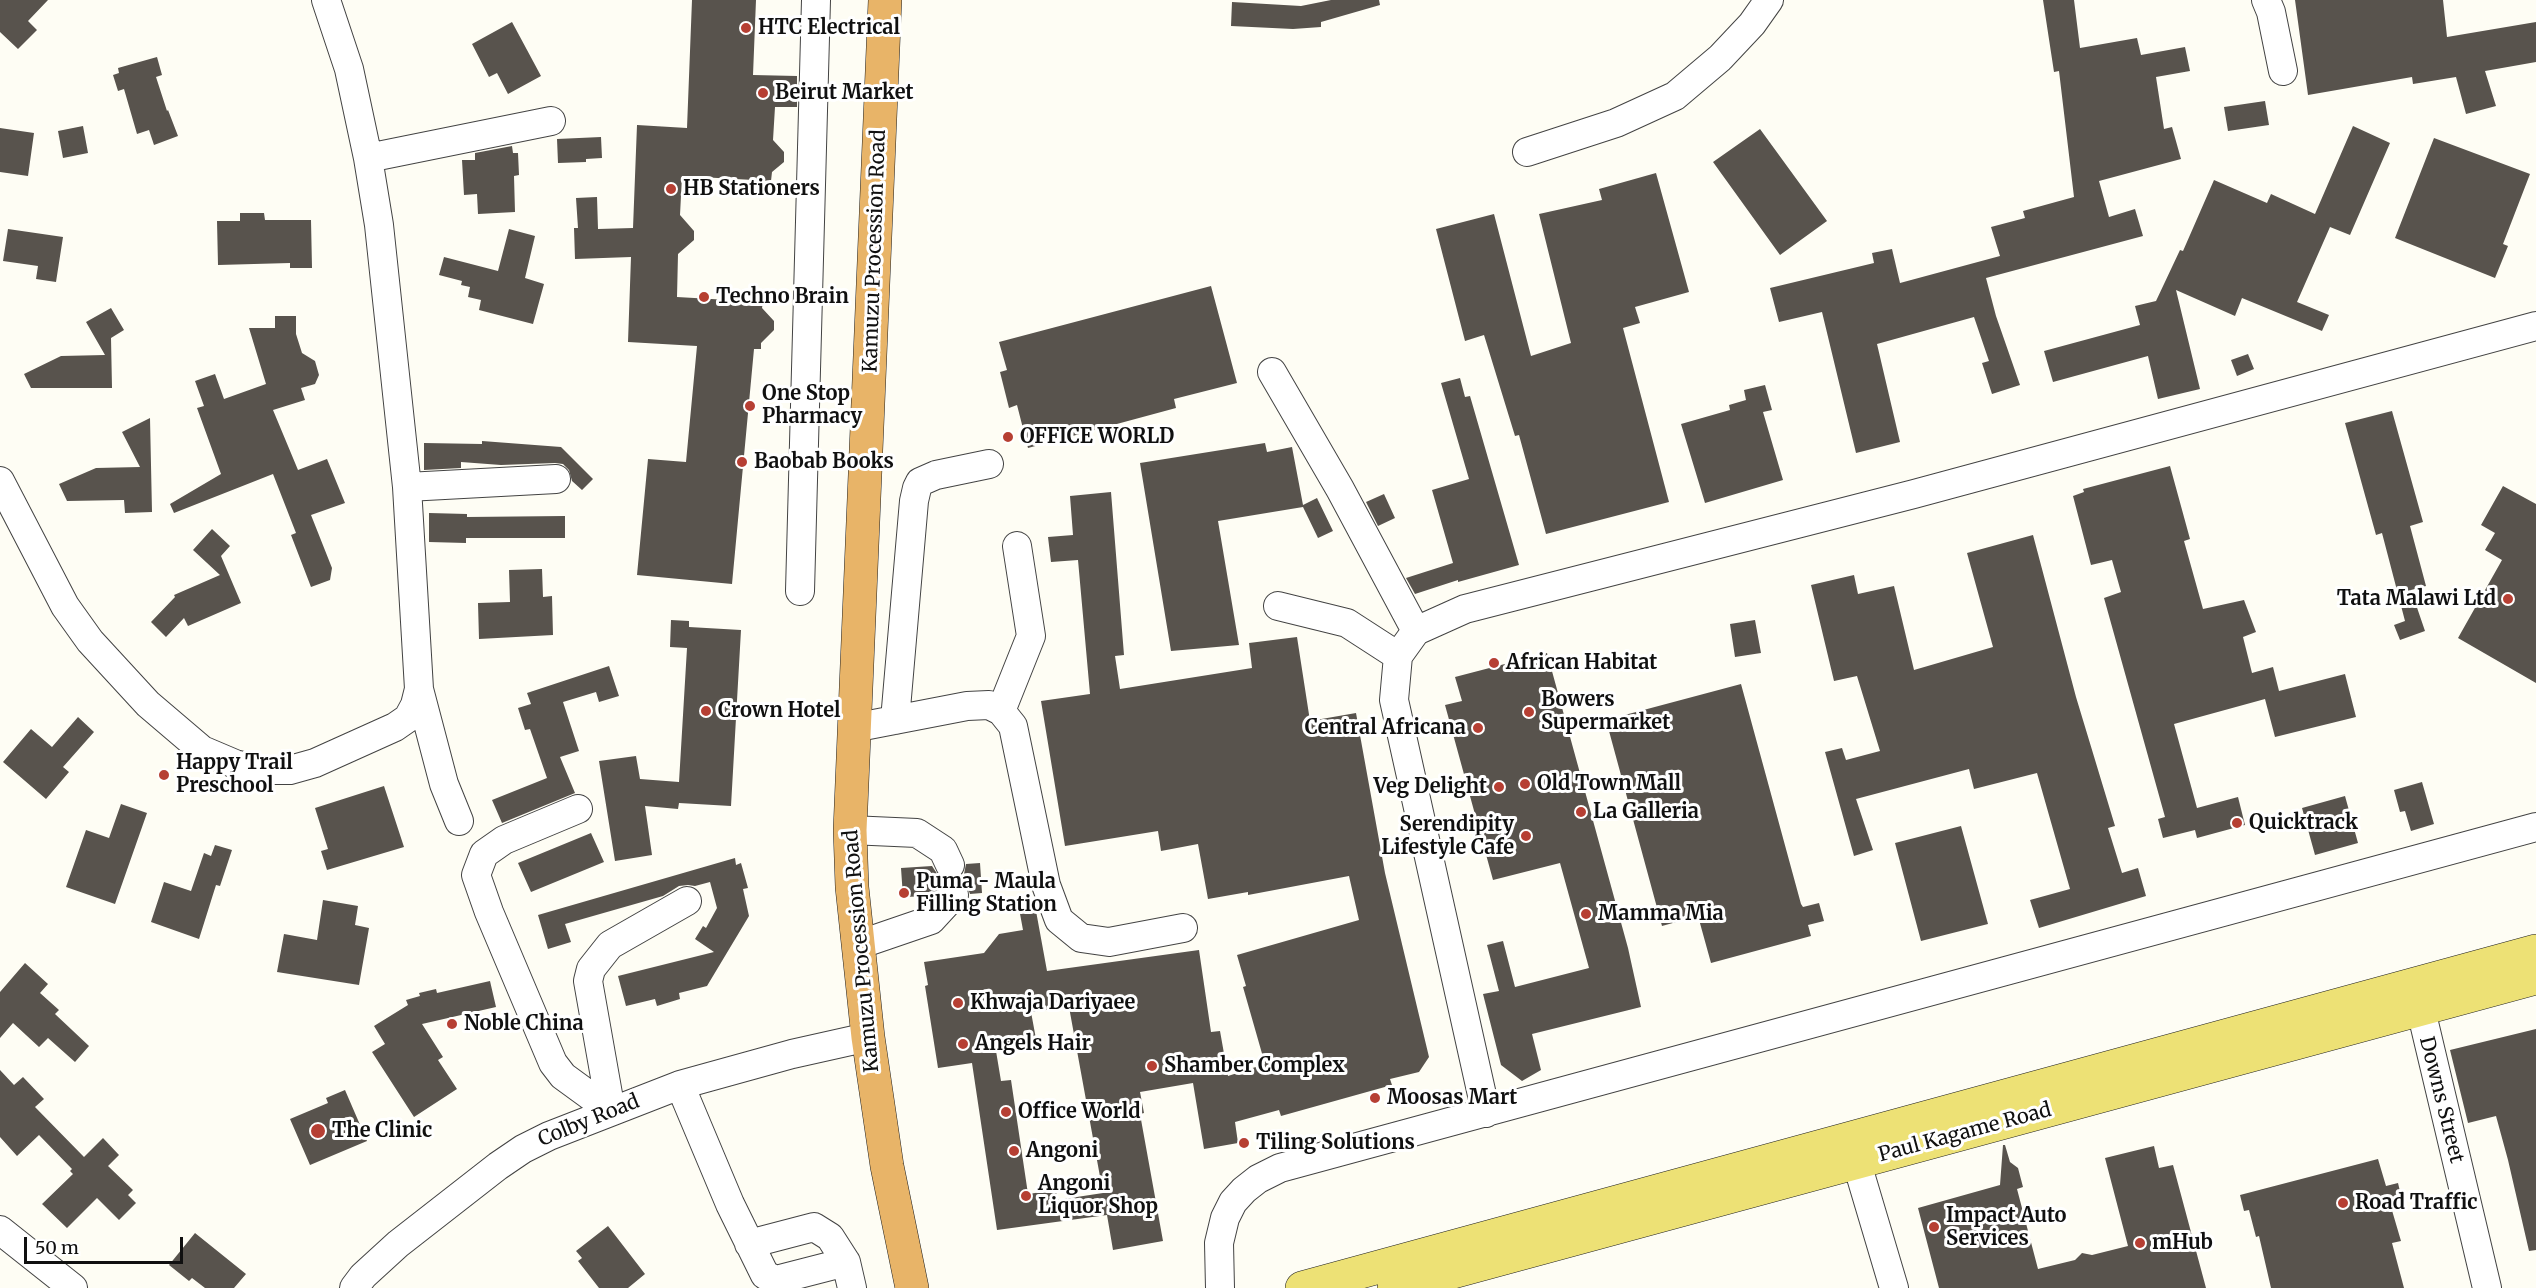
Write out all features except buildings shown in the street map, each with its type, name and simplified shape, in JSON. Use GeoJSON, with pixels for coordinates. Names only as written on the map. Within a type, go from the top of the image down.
{"type":"FeatureCollection","features":[{"type":"Feature","properties":{"kind":"highway","name":"Kamuzu Procession Road"},"geometry":{"type":"LineString","coordinates":[[885,0],[850,830],[852,887],[868,1037],[887,1166],[912,1288]]}},
{"type":"Feature","properties":{"kind":"main road"},"geometry":{"type":"LineString","coordinates":[[2417,996],[2536,951]]}},
{"type":"Feature","properties":{"kind":"main road","name":"Paul Kagame Road"},"geometry":{"type":"LineString","coordinates":[[1394,1288],[1854,1151],[2417,996],[2536,978]]}},
{"type":"Feature","properties":{"kind":"main road"},"geometry":{"type":"LineString","coordinates":[[1302,1288],[1854,1151]]}},
{"type":"Feature","properties":{"kind":"street"},"geometry":{"type":"LineString","coordinates":[[326,0],[350,69],[369,158],[379,225],[407,487],[419,689],[444,784],[459,821]]}},
{"type":"Feature","properties":{"kind":"street"},"geometry":{"type":"LineString","coordinates":[[800,591],[816,0]]}},
{"type":"Feature","properties":{"kind":"street"},"geometry":{"type":"LineString","coordinates":[[1527,152],[1616,123],[1675,96],[1720,58],[1752,24],[1769,0]]}},
{"type":"Feature","properties":{"kind":"street"},"geometry":{"type":"LineString","coordinates":[[2266,0],[2271,12],[2283,71]]}},
{"type":"Feature","properties":{"kind":"street"},"geometry":{"type":"LineString","coordinates":[[369,158],[551,122]]}},
{"type":"Feature","properties":{"kind":"street"},"geometry":{"type":"LineString","coordinates":[[1486,1113],[1394,700],[1398,656],[1416,631],[1465,609],[1914,494],[2536,326]]}},
{"type":"Feature","properties":{"kind":"street"},"geometry":{"type":"LineString","coordinates":[[1272,372],[1340,489],[1416,631]]}},
{"type":"Feature","properties":{"kind":"street"},"geometry":{"type":"LineString","coordinates":[[895,720],[917,488],[920,482],[936,475],[989,464]]}},
{"type":"Feature","properties":{"kind":"street"},"geometry":{"type":"LineString","coordinates":[[407,487],[556,479]]}},
{"type":"Feature","properties":{"kind":"street"},"geometry":{"type":"LineString","coordinates":[[0,482],[64,606],[90,641],[148,704],[202,750],[235,764],[260,770],[290,770],[315,763],[395,727],[408,718],[416,705],[419,689]]}},
{"type":"Feature","properties":{"kind":"street"},"geometry":{"type":"LineString","coordinates":[[1001,711],[1031,636],[1017,546]]}},
{"type":"Feature","properties":{"kind":"street"},"geometry":{"type":"LineString","coordinates":[[1278,606],[1347,623],[1398,656]]}},
{"type":"Feature","properties":{"kind":"street"},"geometry":{"type":"LineString","coordinates":[[853,728],[967,706],[989,705],[1001,711],[1013,726],[1046,885],[1059,920],[1081,938],[1109,942],[1183,928]]}},
{"type":"Feature","properties":{"kind":"street"},"geometry":{"type":"LineString","coordinates":[[578,809],[504,840],[484,854],[476,876],[553,1063],[563,1076],[611,1111]]}},
{"type":"Feature","properties":{"kind":"street"},"geometry":{"type":"LineString","coordinates":[[1220,1288],[1219,1243],[1225,1218],[1233,1203],[1258,1179],[1304,1160],[1486,1113],[2536,827]]}},
{"type":"Feature","properties":{"kind":"street"},"geometry":{"type":"LineString","coordinates":[[850,830],[917,833],[943,850],[950,865]]}},
{"type":"Feature","properties":{"kind":"street"},"geometry":{"type":"LineString","coordinates":[[858,945],[931,920],[954,895]]}},
{"type":"Feature","properties":{"kind":"street"},"geometry":{"type":"LineString","coordinates":[[611,1111],[588,981],[591,969],[610,945],[687,901]]}},
{"type":"Feature","properties":{"kind":"street","name":"Downs Street"},"geometry":{"type":"LineString","coordinates":[[2417,996],[2487,1288]]}},
{"type":"Feature","properties":{"kind":"street","name":"Colby Road"},"geometry":{"type":"LineString","coordinates":[[354,1288],[363,1276],[398,1244],[498,1166],[523,1149],[549,1136],[680,1085],[792,1054],[868,1037]]}},
{"type":"Feature","properties":{"kind":"street"},"geometry":{"type":"LineString","coordinates":[[680,1085],[749,1244],[765,1275],[776,1280],[849,1275],[830,1237],[814,1227],[749,1244]]}},
{"type":"Feature","properties":{"kind":"street"},"geometry":{"type":"LineString","coordinates":[[1854,1151],[1894,1288]]}},
{"type":"Feature","properties":{"kind":"street"},"geometry":{"type":"LineString","coordinates":[[0,1230],[73,1288]]}},
{"type":"Feature","properties":{"kind":"place","name":"HTC Electrical"},"geometry":{"type":"Point","coordinates":[746,28]}},
{"type":"Feature","properties":{"kind":"place","name":"Beirut Market"},"geometry":{"type":"Point","coordinates":[763,93]}},
{"type":"Feature","properties":{"kind":"place","name":"HB Stationers"},"geometry":{"type":"Point","coordinates":[671,189]}},
{"type":"Feature","properties":{"kind":"place","name":"Techno Brain"},"geometry":{"type":"Point","coordinates":[704,297]}},
{"type":"Feature","properties":{"kind":"place","name":"One Stop Pharmacy"},"geometry":{"type":"Point","coordinates":[750,406]}},
{"type":"Feature","properties":{"kind":"place","name":"OFFICE WORLD"},"geometry":{"type":"Point","coordinates":[1008,437]}},
{"type":"Feature","properties":{"kind":"place","name":"Baobab Books"},"geometry":{"type":"Point","coordinates":[742,462]}},
{"type":"Feature","properties":{"kind":"place","name":"Tata Malawi Ltd"},"geometry":{"type":"Point","coordinates":[2508,599]}},
{"type":"Feature","properties":{"kind":"place","name":"African Habitat"},"geometry":{"type":"Point","coordinates":[1494,663]}},
{"type":"Feature","properties":{"kind":"place","name":"Crown Hotel"},"geometry":{"type":"Point","coordinates":[706,711]}},
{"type":"Feature","properties":{"kind":"place","name":"Bowers Supermarket"},"geometry":{"type":"Point","coordinates":[1529,712]}},
{"type":"Feature","properties":{"kind":"place","name":"Central Africana"},"geometry":{"type":"Point","coordinates":[1478,728]}},
{"type":"Feature","properties":{"kind":"place","name":"Happy Trail Preschool"},"geometry":{"type":"Point","coordinates":[164,775]}},
{"type":"Feature","properties":{"kind":"place","name":"Old Town Mall"},"geometry":{"type":"Point","coordinates":[1525,784]}},
{"type":"Feature","properties":{"kind":"place","name":"Veg Delight"},"geometry":{"type":"Point","coordinates":[1499,787]}},
{"type":"Feature","properties":{"kind":"place","name":"La Galleria"},"geometry":{"type":"Point","coordinates":[1581,812]}},
{"type":"Feature","properties":{"kind":"place","name":"Quicktrack"},"geometry":{"type":"Point","coordinates":[2237,823]}},
{"type":"Feature","properties":{"kind":"place","name":"Serendipity Lifestyle Cafe"},"geometry":{"type":"Point","coordinates":[1526,836]}},
{"type":"Feature","properties":{"kind":"place","name":"Puma - Maula Filling Station"},"geometry":{"type":"Point","coordinates":[904,893]}},
{"type":"Feature","properties":{"kind":"place","name":"Mamma Mia"},"geometry":{"type":"Point","coordinates":[1586,914]}},
{"type":"Feature","properties":{"kind":"place","name":"Khwaja Dariyaee"},"geometry":{"type":"Point","coordinates":[958,1003]}},
{"type":"Feature","properties":{"kind":"place","name":"Noble China"},"geometry":{"type":"Point","coordinates":[452,1024]}},
{"type":"Feature","properties":{"kind":"place","name":"Angels Hair"},"geometry":{"type":"Point","coordinates":[963,1044]}},
{"type":"Feature","properties":{"kind":"place","name":"Shamber Complex"},"geometry":{"type":"Point","coordinates":[1152,1066]}},
{"type":"Feature","properties":{"kind":"place","name":"Moosas Mart"},"geometry":{"type":"Point","coordinates":[1375,1098]}},
{"type":"Feature","properties":{"kind":"place","name":"Office World"},"geometry":{"type":"Point","coordinates":[1006,1112]}},
{"type":"Feature","properties":{"kind":"place","name":"The Clinic"},"geometry":{"type":"Point","coordinates":[318,1131]}},
{"type":"Feature","properties":{"kind":"place","name":"Tiling Solutions"},"geometry":{"type":"Point","coordinates":[1244,1143]}},
{"type":"Feature","properties":{"kind":"place","name":"Angoni"},"geometry":{"type":"Point","coordinates":[1014,1151]}},
{"type":"Feature","properties":{"kind":"place","name":"Angoni Liquor Shop"},"geometry":{"type":"Point","coordinates":[1026,1196]}},
{"type":"Feature","properties":{"kind":"place","name":"Road Traffic"},"geometry":{"type":"Point","coordinates":[2343,1203]}},
{"type":"Feature","properties":{"kind":"place","name":"Impact Auto Services"},"geometry":{"type":"Point","coordinates":[1934,1227]}},
{"type":"Feature","properties":{"kind":"place","name":"mHub"},"geometry":{"type":"Point","coordinates":[2140,1243]}}]}
